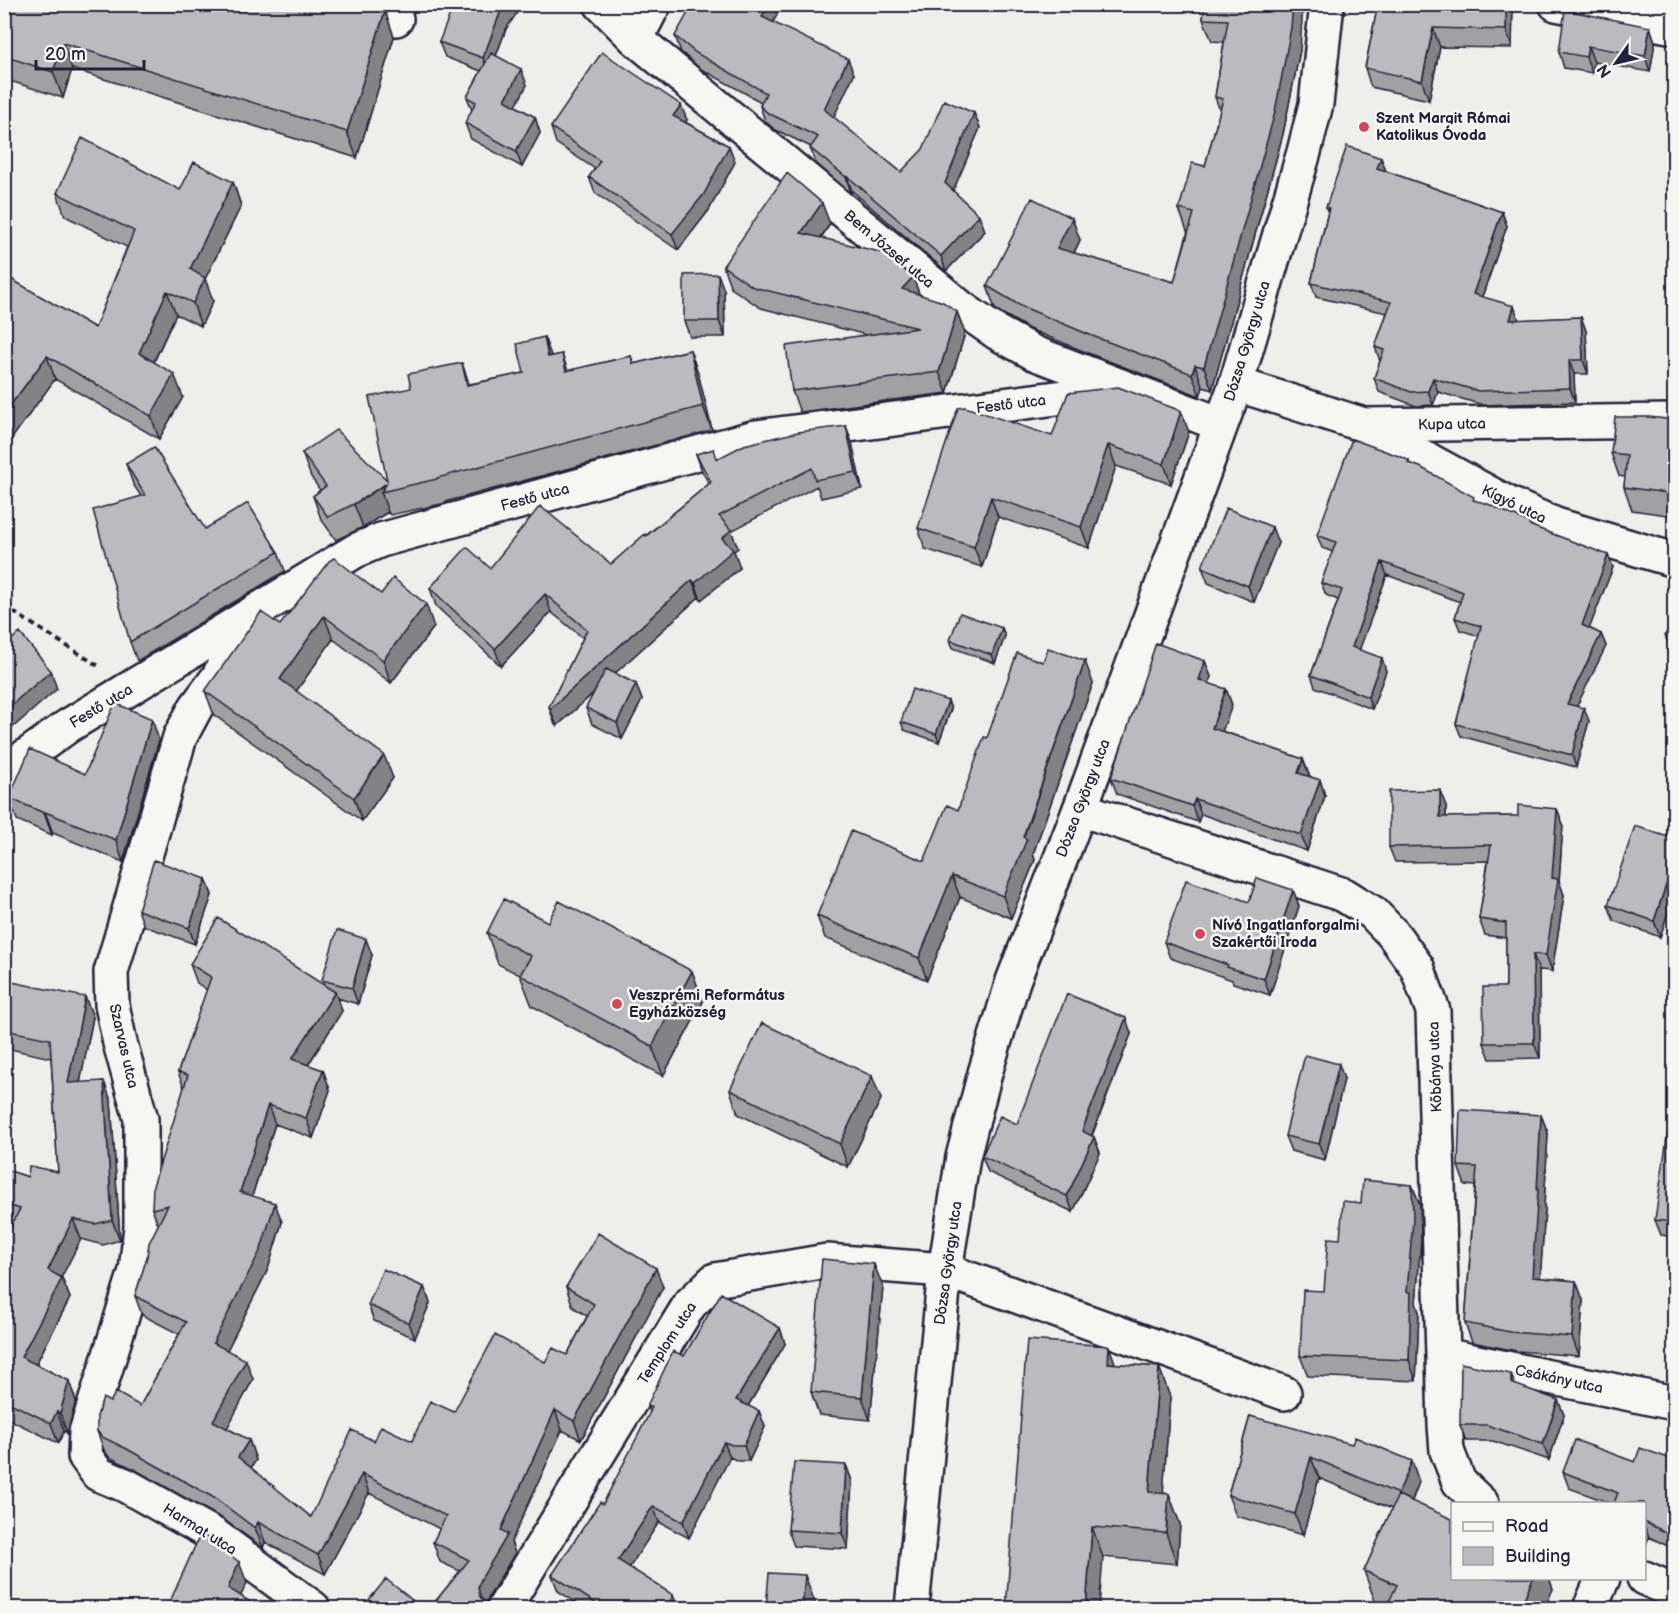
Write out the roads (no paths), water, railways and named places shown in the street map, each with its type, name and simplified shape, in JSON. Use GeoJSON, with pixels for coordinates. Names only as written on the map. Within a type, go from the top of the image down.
{"type":"FeatureCollection","features":[{"type":"Feature","properties":{"kind":"street"},"geometry":{"type":"LineString","coordinates":[[351,4],[396,19]]}},
{"type":"Feature","properties":{"kind":"street","name":"Bem József utca"},"geometry":{"type":"LineString","coordinates":[[601,4],[636,39],[968,313],[996,332],[1034,353],[1220,424]]}},
{"type":"Feature","properties":{"kind":"street"},"geometry":{"type":"LineString","coordinates":[[636,39],[654,4]]}},
{"type":"Feature","properties":{"kind":"street","name":"Dózsa György utca"},"geometry":{"type":"LineString","coordinates":[[912,1608],[945,1270],[963,1157],[984,1073],[1013,981],[1080,809],[1236,384],[1316,104],[1327,4]]}},
{"type":"Feature","properties":{"kind":"street"},"geometry":{"type":"LineString","coordinates":[[1556,4],[1674,27]]}},
{"type":"Feature","properties":{"kind":"street","name":"Kupa utca"},"geometry":{"type":"LineString","coordinates":[[1236,384],[1364,425],[1674,421]]}},
{"type":"Feature","properties":{"kind":"street","name":"Festő utca"},"geometry":{"type":"LineString","coordinates":[[4,772],[68,726],[355,551],[381,540],[756,437],[1126,389]]}},
{"type":"Feature","properties":{"kind":"street","name":"Kígyó utca"},"geometry":{"type":"LineString","coordinates":[[1364,425],[1507,502],[1556,525],[1674,560]]}},
{"type":"Feature","properties":{"kind":"street","name":"Szarvas utca"},"geometry":{"type":"LineString","coordinates":[[85,1456],[86,1432],[136,1271],[141,1226],[141,1119],[112,1005],[111,972],[180,737],[196,707],[219,676],[244,619]]}},
{"type":"Feature","properties":{"kind":"street","name":"Kőbánya utca"},"geometry":{"type":"LineString","coordinates":[[1080,809],[1344,895],[1373,913],[1393,934],[1417,967],[1433,1011],[1447,1451],[1459,1482],[1481,1502]]}},
{"type":"Feature","properties":{"kind":"street","name":"Templom utca"},"geometry":{"type":"LineString","coordinates":[[504,1608],[690,1304],[715,1280],[826,1261],[945,1270],[1284,1393]]}},
{"type":"Feature","properties":{"kind":"street","name":"Csákány utca"},"geometry":{"type":"LineString","coordinates":[[1443,1355],[1674,1403]]}},
{"type":"Feature","properties":{"kind":"street","name":"Harmat utca"},"geometry":{"type":"LineString","coordinates":[[85,1456],[98,1474],[125,1485],[214,1535],[313,1608]]}},
{"type":"Feature","properties":{"kind":"street"},"geometry":{"type":"LineString","coordinates":[[1646,1579],[1674,1592]]}},
{"type":"Feature","properties":{"kind":"street"},"geometry":{"type":"LineString","coordinates":[[1590,1608],[1602,1580]]}},
{"type":"Feature","properties":{"kind":"place","name":"Szent Margit Római Katolikus Óvoda"},"geometry":{"type":"Point","coordinates":[1364,127]}},
{"type":"Feature","properties":{"kind":"place","name":"Nívó Ingatlanforgalmi Szakértői Iroda"},"geometry":{"type":"Point","coordinates":[1200,934]}},
{"type":"Feature","properties":{"kind":"place","name":"Veszprémi Református Egyházközség"},"geometry":{"type":"Point","coordinates":[617,1004]}}]}
